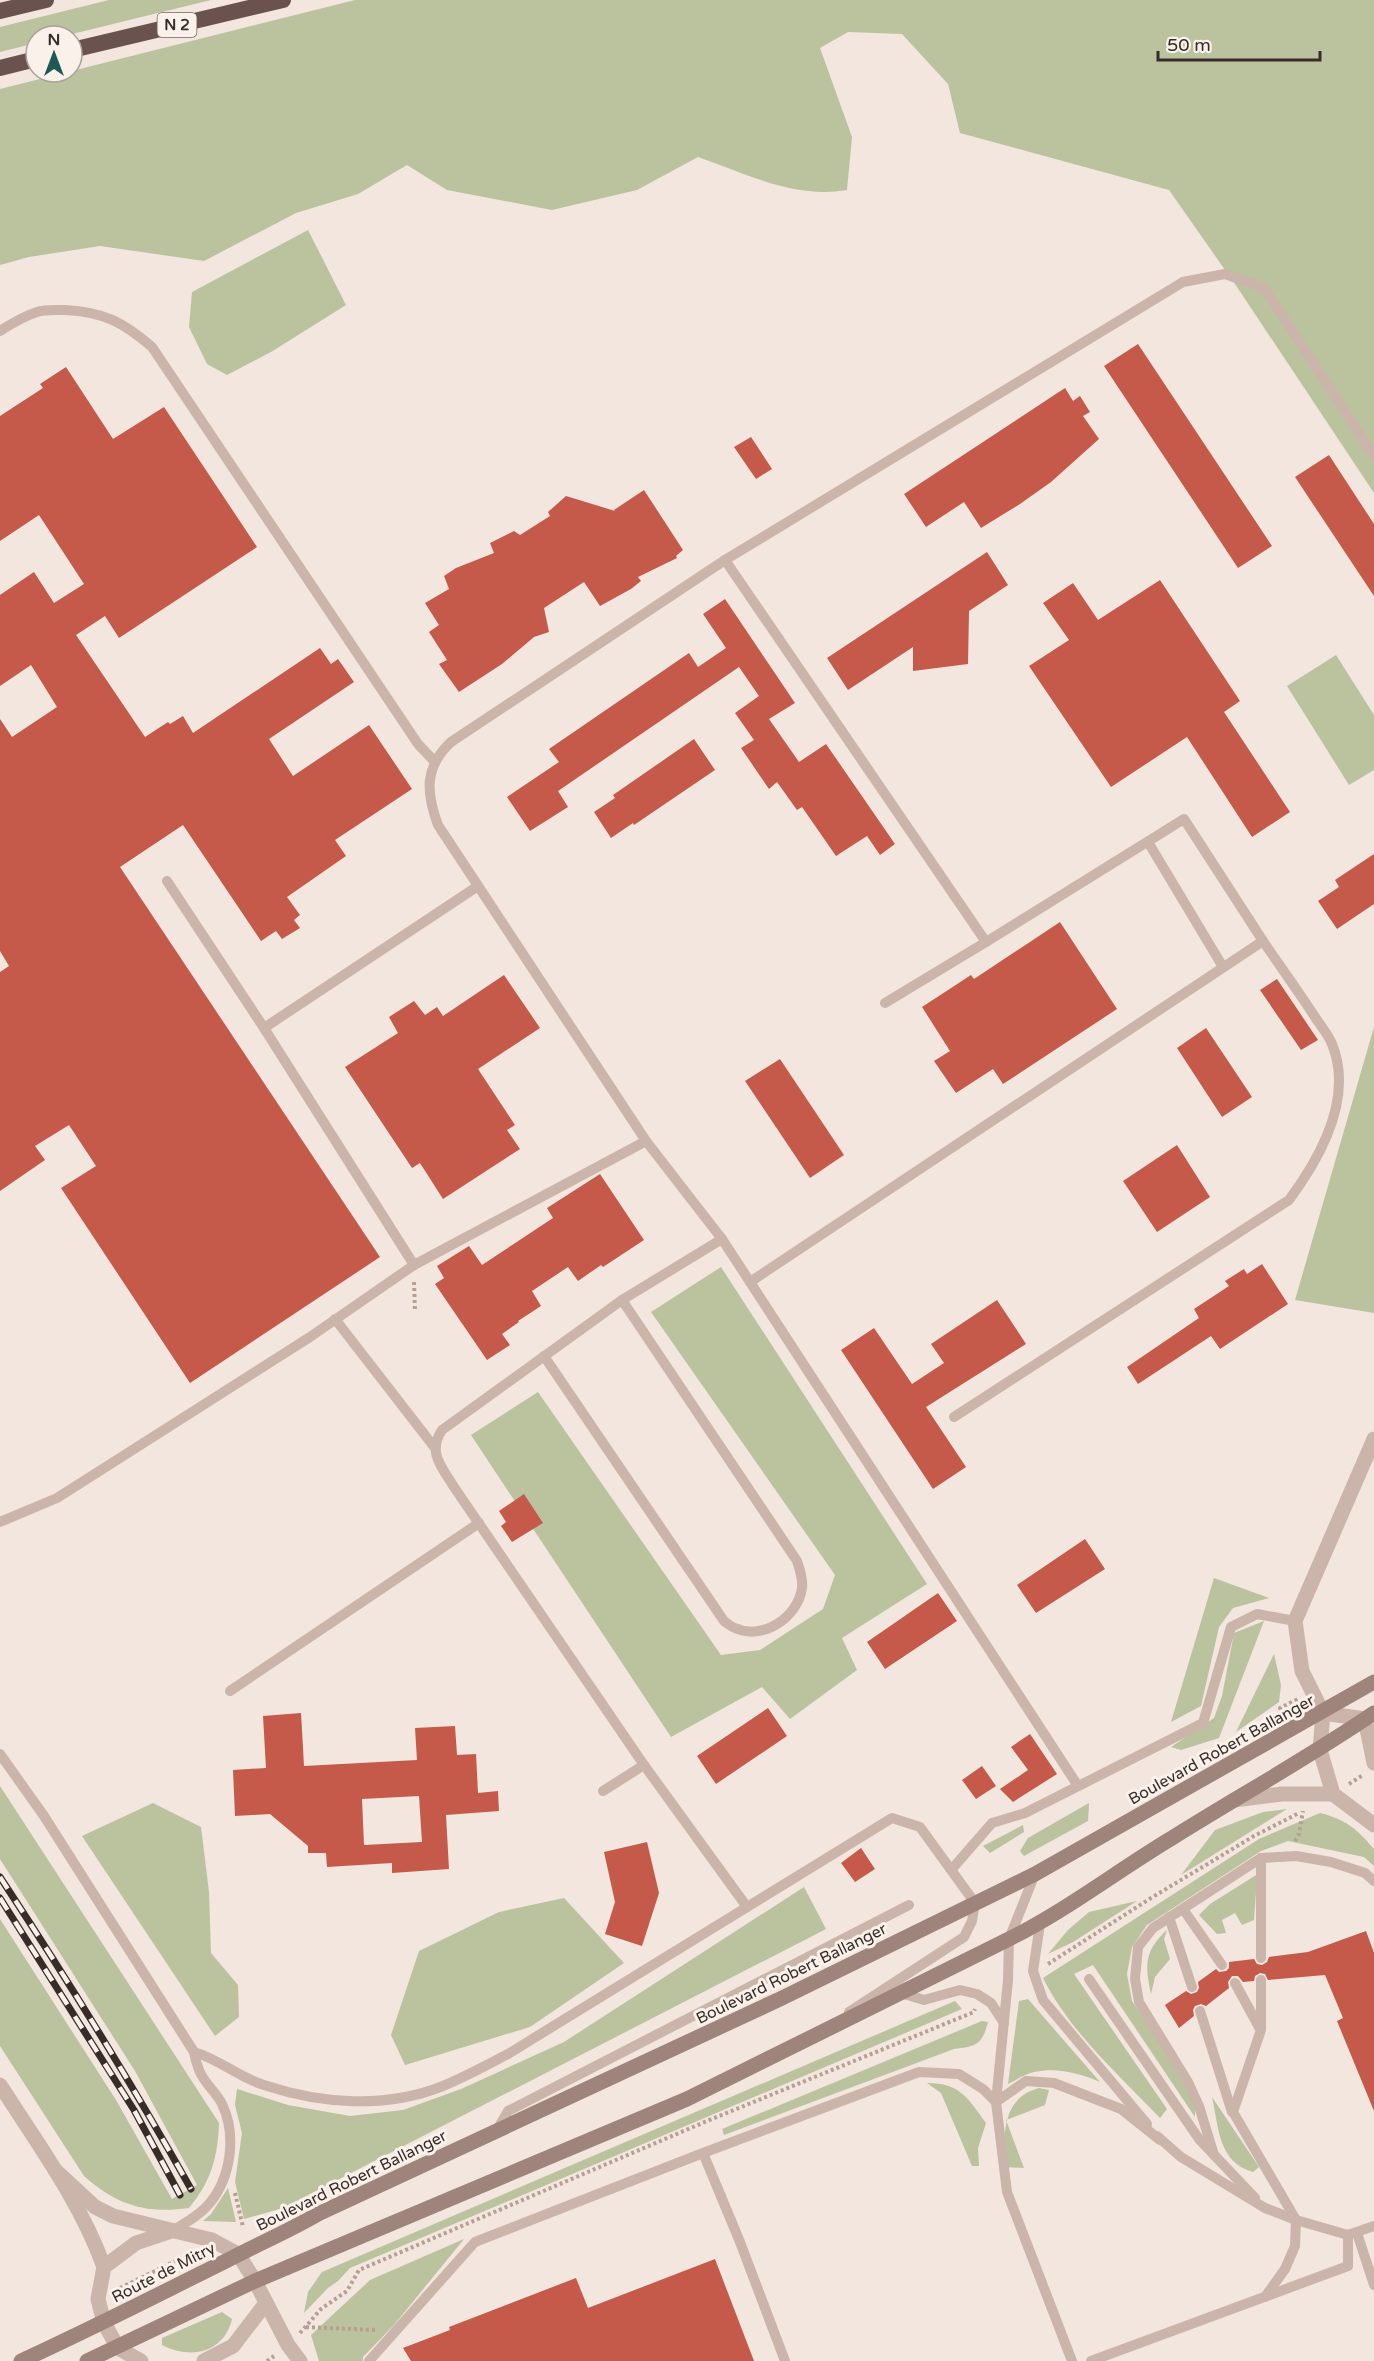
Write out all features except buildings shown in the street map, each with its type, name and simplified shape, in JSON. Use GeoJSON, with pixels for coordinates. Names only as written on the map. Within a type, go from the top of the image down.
{"type":"FeatureCollection","features":[{"type":"Feature","properties":{"kind":"highway"},"geometry":{"type":"LineString","coordinates":[[0,11],[46,0]]}},
{"type":"Feature","properties":{"kind":"highway","name":"N 2"},"geometry":{"type":"LineString","coordinates":[[84,47],[283,0]]}},
{"type":"Feature","properties":{"kind":"highway"},"geometry":{"type":"LineString","coordinates":[[0,68],[24,62]]}},
{"type":"Feature","properties":{"kind":"main road","name":"Boulevard Robert Ballanger"},"geometry":{"type":"LineString","coordinates":[[238,2254],[497,2130],[780,1999],[1035,1874],[1323,1713],[1374,1682]]}},
{"type":"Feature","properties":{"kind":"main road"},"geometry":{"type":"LineString","coordinates":[[87,2361],[255,2281],[687,2099],[1040,1924],[1170,1839],[1320,1750],[1370,1716]]}},
{"type":"Feature","properties":{"kind":"main road","name":"Route de Mitry"},"geometry":{"type":"LineString","coordinates":[[21,2361],[104,2323],[238,2254]]}},
{"type":"Feature","properties":{"kind":"street"},"geometry":{"type":"LineString","coordinates":[[1374,1439],[1295,1621],[1302,1671],[1323,1713],[1320,1750],[1333,1794],[1374,1825]]}},
{"type":"Feature","properties":{"kind":"street"},"geometry":{"type":"LineString","coordinates":[[1323,1713],[1370,1716],[1370,1768]]}},
{"type":"Feature","properties":{"kind":"street"},"geometry":{"type":"LineString","coordinates":[[1234,1800],[1282,1794],[1333,1794]]}},
{"type":"Feature","properties":{"kind":"street"},"geometry":{"type":"LineString","coordinates":[[0,2085],[55,2170],[92,2233],[105,2267],[98,2299],[104,2323]]}},
{"type":"Feature","properties":{"kind":"street"},"geometry":{"type":"LineString","coordinates":[[55,2170],[95,2207],[113,2216],[212,2240],[238,2254],[255,2281],[288,2345],[300,2361]]}},
{"type":"Feature","properties":{"kind":"street"},"geometry":{"type":"LineString","coordinates":[[105,2267],[136,2243],[172,2231]]}},
{"type":"Feature","properties":{"kind":"street"},"geometry":{"type":"LineString","coordinates":[[204,2361],[233,2346],[266,2303]]}},
{"type":"Feature","properties":{"kind":"street","name":"Route de Mitry"},"geometry":{"type":"LineString","coordinates":[[104,2323],[117,2348]]}},
{"type":"Feature","properties":{"kind":"street"},"geometry":{"type":"LineString","coordinates":[[117,2348],[141,2361]]}},
{"type":"Feature","properties":{"kind":"lane"},"geometry":{"type":"LineString","coordinates":[[1078,1786],[722,1239],[646,1141],[438,825],[429,801],[430,778],[441,751],[451,742],[724,560],[1183,282],[1225,274],[1264,288],[1374,456]]}},
{"type":"Feature","properties":{"kind":"lane"},"geometry":{"type":"LineString","coordinates":[[0,331],[37,312],[73,311],[97,314],[117,321],[152,347],[418,744],[435,762]]}},
{"type":"Feature","properties":{"kind":"lane"},"geometry":{"type":"LineString","coordinates":[[724,560],[986,942]]}},
{"type":"Feature","properties":{"kind":"lane"},"geometry":{"type":"LineString","coordinates":[[885,1003],[1184,819],[1332,1043],[1340,1071],[1338,1103],[1326,1137],[1311,1172],[1289,1200],[954,1417]]}},
{"type":"Feature","properties":{"kind":"lane"},"geometry":{"type":"LineString","coordinates":[[1148,842],[1223,967]]}},
{"type":"Feature","properties":{"kind":"lane"},"geometry":{"type":"LineString","coordinates":[[167,880],[414,1265]]}},
{"type":"Feature","properties":{"kind":"lane"},"geometry":{"type":"LineString","coordinates":[[264,1028],[478,886]]}},
{"type":"Feature","properties":{"kind":"lane"},"geometry":{"type":"LineString","coordinates":[[750,1282],[1263,941]]}},
{"type":"Feature","properties":{"kind":"lane"},"geometry":{"type":"LineString","coordinates":[[0,1522],[57,1498],[335,1319],[414,1265],[646,1141]]}},
{"type":"Feature","properties":{"kind":"lane"},"geometry":{"type":"LineString","coordinates":[[722,1239],[622,1300],[442,1430],[436,1439],[435,1448],[437,1459],[479,1523],[644,1765],[747,1907]]}},
{"type":"Feature","properties":{"kind":"lane"},"geometry":{"type":"LineString","coordinates":[[544,1356],[724,1621],[736,1629],[753,1631],[763,1631],[778,1623],[792,1612],[799,1600],[802,1587],[797,1561],[622,1300]]}},
{"type":"Feature","properties":{"kind":"lane"},"geometry":{"type":"LineString","coordinates":[[335,1319],[435,1448]]}},
{"type":"Feature","properties":{"kind":"lane"},"geometry":{"type":"LineString","coordinates":[[230,1691],[479,1523]]}},
{"type":"Feature","properties":{"kind":"lane"},"geometry":{"type":"LineString","coordinates":[[952,1869],[992,1823],[1025,1813],[1203,1723],[1231,1627],[1257,1614],[1295,1621]]}},
{"type":"Feature","properties":{"kind":"lane"},"geometry":{"type":"LineString","coordinates":[[0,1754],[44,1816],[194,2052],[199,2072],[221,2102],[226,2115],[230,2130],[228,2162],[223,2180],[208,2206],[192,2220],[172,2231]]}},
{"type":"Feature","properties":{"kind":"lane"},"geometry":{"type":"LineString","coordinates":[[603,1791],[644,1765]]}},
{"type":"Feature","properties":{"kind":"lane"},"geometry":{"type":"LineString","coordinates":[[194,2052],[209,2057],[231,2072],[263,2085],[319,2100],[366,2102],[408,2096],[441,2086],[508,2054],[892,1818],[920,1827],[975,1903],[972,1921],[964,1937],[811,2037]]}},
{"type":"Feature","properties":{"kind":"lane"},"geometry":{"type":"LineString","coordinates":[[1214,2155],[1199,2106],[1188,2082],[1139,2002],[1135,1979],[1138,1947],[1153,1928],[1261,1858],[1296,1856],[1331,1862],[1365,1873],[1374,1881]]}},
{"type":"Feature","properties":{"kind":"lane"},"geometry":{"type":"LineString","coordinates":[[1261,1858],[1261,1958]]}},
{"type":"Feature","properties":{"kind":"lane"},"geometry":{"type":"LineString","coordinates":[[1035,1874],[1009,1939],[996,2102],[1007,2192],[1072,2361]]}},
{"type":"Feature","properties":{"kind":"lane"},"geometry":{"type":"LineString","coordinates":[[497,2130],[508,2111],[909,1905]]}},
{"type":"Feature","properties":{"kind":"lane"},"geometry":{"type":"LineString","coordinates":[[1183,1909],[1222,1965]]}},
{"type":"Feature","properties":{"kind":"lane"},"geometry":{"type":"LineString","coordinates":[[1169,1917],[1192,1987]]}},
{"type":"Feature","properties":{"kind":"lane"},"geometry":{"type":"LineString","coordinates":[[1040,1924],[1033,1971],[1043,2000],[1160,2140]]}},
{"type":"Feature","properties":{"kind":"lane"},"geometry":{"type":"LineString","coordinates":[[1089,1979],[1199,2139],[1265,2208]]}},
{"type":"Feature","properties":{"kind":"lane"},"geometry":{"type":"LineString","coordinates":[[1233,2112],[1261,2030],[1261,1980]]}},
{"type":"Feature","properties":{"kind":"lane"},"geometry":{"type":"LineString","coordinates":[[1235,1983],[1261,2030]]}},
{"type":"Feature","properties":{"kind":"lane"},"geometry":{"type":"LineString","coordinates":[[901,1992],[924,2000],[960,1990],[977,1994],[991,2003],[1004,2023]]}},
{"type":"Feature","properties":{"kind":"lane"},"geometry":{"type":"LineString","coordinates":[[1200,2011],[1233,2112],[1296,2220],[1295,2246],[1285,2269],[1265,2296]]}},
{"type":"Feature","properties":{"kind":"lane"},"geometry":{"type":"LineString","coordinates":[[369,2361],[475,2242],[919,2072],[959,2074],[983,2089],[996,2102]]}},
{"type":"Feature","properties":{"kind":"lane"},"geometry":{"type":"LineString","coordinates":[[996,2102],[1026,2081],[1054,2083],[1121,2109],[1181,2157],[1265,2208],[1296,2220],[1353,2234],[1374,2226]]}},
{"type":"Feature","properties":{"kind":"lane"},"geometry":{"type":"LineString","coordinates":[[703,2153],[785,2361]]}},
{"type":"Feature","properties":{"kind":"lane"},"geometry":{"type":"LineString","coordinates":[[1353,2234],[1369,2258],[1374,2285]]}},
{"type":"Feature","properties":{"kind":"lane"},"geometry":{"type":"LineString","coordinates":[[1090,2361],[1348,2266],[1353,2234]]}},
{"type":"Feature","properties":{"kind":"path"},"geometry":{"type":"LineString","coordinates":[[414,1265],[415,1311]]}},
{"type":"Feature","properties":{"kind":"path"},"geometry":{"type":"LineString","coordinates":[[1043,1968],[1150,1898],[1254,1836],[1333,1794],[1370,1768]]}},
{"type":"Feature","properties":{"kind":"path"},"geometry":{"type":"LineString","coordinates":[[1285,1857],[1299,1834],[1303,1811]]}},
{"type":"Feature","properties":{"kind":"path"},"geometry":{"type":"LineString","coordinates":[[302,2331],[321,2309],[347,2291],[359,2270],[696,2126],[974,2012],[976,2006]]}},
{"type":"Feature","properties":{"kind":"path"},"geometry":{"type":"LineString","coordinates":[[120,2288],[188,2255]]}},
{"type":"Feature","properties":{"kind":"path"},"geometry":{"type":"LineString","coordinates":[[306,2327],[395,2331]]}},
{"type":"Feature","properties":{"kind":"green space"},"geometry":{"type":"Polygon","coordinates":[[[109,0],[211,0],[84,31],[84,24],[24,24],[24,46],[0,52],[0,27],[109,0]]]}},
{"type":"Feature","properties":{"kind":"green space"},"geometry":{"type":"Polygon","coordinates":[[[355,0],[1374,0],[1374,493],[1237,287],[1169,190],[960,133],[948,84],[902,34],[848,32],[820,48],[852,137],[847,190],[827,192],[789,188],[698,157],[637,190],[552,210],[447,190],[407,165],[358,194],[296,213],[204,261],[100,246],[29,257],[0,265],[0,89],[24,83],[84,84],[84,68],[355,0]]]}},
{"type":"Feature","properties":{"kind":"green space"},"geometry":{"type":"Polygon","coordinates":[[[308,230],[346,305],[271,352],[227,375],[207,364],[189,327],[192,292],[308,230]]]}},
{"type":"Feature","properties":{"kind":"green space"},"geometry":{"type":"Polygon","coordinates":[[[1336,655],[1374,715],[1374,770],[1349,785],[1287,686],[1336,655]]]}},
{"type":"Feature","properties":{"kind":"green space"},"geometry":{"type":"Polygon","coordinates":[[[1374,1027],[1374,1313],[1295,1300],[1374,1027]]]}},
{"type":"Feature","properties":{"kind":"green space"},"geometry":{"type":"Polygon","coordinates":[[[721,1267],[927,1584],[842,1638],[857,1670],[790,1719],[762,1687],[671,1737],[471,1435],[538,1392],[721,1655],[760,1650],[823,1609],[835,1575],[651,1312],[721,1267]]]}},
{"type":"Feature","properties":{"kind":"green space"},"geometry":{"type":"Polygon","coordinates":[[[1214,1578],[1269,1598],[1233,1608],[1219,1627],[1201,1706],[1171,1722],[1214,1578]]]}},
{"type":"Feature","properties":{"kind":"green space"},"geometry":{"type":"Polygon","coordinates":[[[1264,1621],[1219,1738],[1181,1750],[1171,1747],[1214,1718],[1222,1696],[1234,1633],[1264,1621]]]}},
{"type":"Feature","properties":{"kind":"green space"},"geometry":{"type":"Polygon","coordinates":[[[1274,1654],[1281,1685],[1279,1702],[1236,1732],[1274,1654]]]}},
{"type":"Feature","properties":{"kind":"green space"},"geometry":{"type":"Polygon","coordinates":[[[0,1786],[219,2123],[212,2168],[203,2188],[189,2208],[159,2210],[132,2205],[108,2194],[84,2176],[0,2046],[0,1919],[116,2100],[172,2199],[197,2185],[135,2071],[0,1859],[0,1786]]]}},
{"type":"Feature","properties":{"kind":"green space"},"geometry":{"type":"Polygon","coordinates":[[[153,1803],[201,1827],[209,1892],[211,1953],[238,1985],[239,2017],[215,2036],[82,1836],[153,1803]]]}},
{"type":"Feature","properties":{"kind":"green space"},"geometry":{"type":"Polygon","coordinates":[[[1089,1803],[1088,1821],[1024,1856],[1020,1851],[1028,1838],[1089,1803]]]}},
{"type":"Feature","properties":{"kind":"green space"},"geometry":{"type":"Polygon","coordinates":[[[1287,1809],[1181,1875],[1215,1830],[1263,1812],[1287,1809]]]}},
{"type":"Feature","properties":{"kind":"green space"},"geometry":{"type":"Polygon","coordinates":[[[1320,1813],[1344,1822],[1362,1836],[1374,1849],[1374,1866],[1364,1857],[1288,1841],[1261,1851],[1147,1925],[1132,1947],[1127,1974],[1132,2001],[1188,2082],[1195,2097],[1195,2117],[1093,1965],[1074,1974],[1167,2109],[1160,2118],[1081,2035],[1054,1998],[1043,1978],[1259,1839],[1320,1813]]]}},
{"type":"Feature","properties":{"kind":"green space"},"geometry":{"type":"Polygon","coordinates":[[[1023,1825],[1024,1832],[990,1853],[983,1846],[1023,1825]]]}},
{"type":"Feature","properties":{"kind":"green space"},"geometry":{"type":"Polygon","coordinates":[[[1261,1872],[1256,1893],[1254,1920],[1242,1925],[1235,1913],[1222,1920],[1226,1933],[1217,1934],[1199,1915],[1210,1904],[1261,1872]]]}},
{"type":"Feature","properties":{"kind":"green space"},"geometry":{"type":"Polygon","coordinates":[[[804,1887],[826,1929],[283,2208],[244,2219],[235,2182],[242,2133],[235,2105],[237,2089],[288,2105],[350,2116],[403,2110],[461,2089],[564,2042],[804,1887]]]}},
{"type":"Feature","properties":{"kind":"green space"},"geometry":{"type":"Polygon","coordinates":[[[564,1898],[624,1963],[530,2027],[405,2065],[391,2035],[419,1951],[499,1912],[564,1898]]]}},
{"type":"Feature","properties":{"kind":"green space"},"geometry":{"type":"Polygon","coordinates":[[[1137,1901],[1073,1942],[1048,1954],[1068,1930],[1089,1912],[1137,1901]]]}},
{"type":"Feature","properties":{"kind":"green space"},"geometry":{"type":"Polygon","coordinates":[[[1167,1930],[1164,1939],[1170,1959],[1155,1977],[1151,1994],[1148,1959],[1154,1945],[1167,1930]]]}},
{"type":"Feature","properties":{"kind":"green space"},"geometry":{"type":"Polygon","coordinates":[[[1028,1999],[1100,2082],[1076,2074],[1051,2070],[1031,2073],[1008,2084],[1019,2001],[1028,1999]]]}},
{"type":"Feature","properties":{"kind":"green space"},"geometry":{"type":"Polygon","coordinates":[[[955,2001],[962,2009],[350,2268],[304,2313],[308,2292],[322,2272],[955,2001]]]}},
{"type":"Feature","properties":{"kind":"green space"},"geometry":{"type":"Polygon","coordinates":[[[982,2021],[988,2022],[986,2030],[981,2040],[973,2045],[954,2049],[724,2135],[722,2129],[982,2021]]]}},
{"type":"Feature","properties":{"kind":"green space"},"geometry":{"type":"Polygon","coordinates":[[[927,2083],[955,2089],[968,2099],[986,2123],[978,2148],[979,2166],[972,2166],[941,2093],[927,2083]]]}},
{"type":"Feature","properties":{"kind":"green space"},"geometry":{"type":"Polygon","coordinates":[[[1039,2088],[1049,2090],[1045,2105],[1007,2120],[1017,2100],[1026,2093],[1039,2088]]]}},
{"type":"Feature","properties":{"kind":"green space"},"geometry":{"type":"Polygon","coordinates":[[[1212,2097],[1259,2167],[1253,2172],[1241,2167],[1226,2152],[1219,2132],[1212,2097]]]}},
{"type":"Feature","properties":{"kind":"green space"},"geometry":{"type":"Polygon","coordinates":[[[1007,2122],[1024,2168],[1004,2167],[1007,2122]]]}},
{"type":"Feature","properties":{"kind":"green space"},"geometry":{"type":"Polygon","coordinates":[[[228,2188],[236,2222],[203,2221],[211,2214],[228,2188]]]}},
{"type":"Feature","properties":{"kind":"green space"},"geometry":{"type":"Polygon","coordinates":[[[464,2239],[394,2325],[363,2357],[363,2361],[319,2361],[311,2335],[370,2280],[464,2239]]]}},
{"type":"Feature","properties":{"kind":"green space"},"geometry":{"type":"Polygon","coordinates":[[[222,2312],[232,2319],[222,2340],[214,2346],[194,2352],[184,2352],[162,2345],[162,2338],[222,2312]]]}},
{"type":"Feature","properties":{"kind":"railway"},"geometry":{"type":"LineString","coordinates":[[0,1877],[98,2031],[191,2189]]}},
{"type":"Feature","properties":{"kind":"railway"},"geometry":{"type":"LineString","coordinates":[[0,1898],[134,2110],[180,2195]]}}]}
